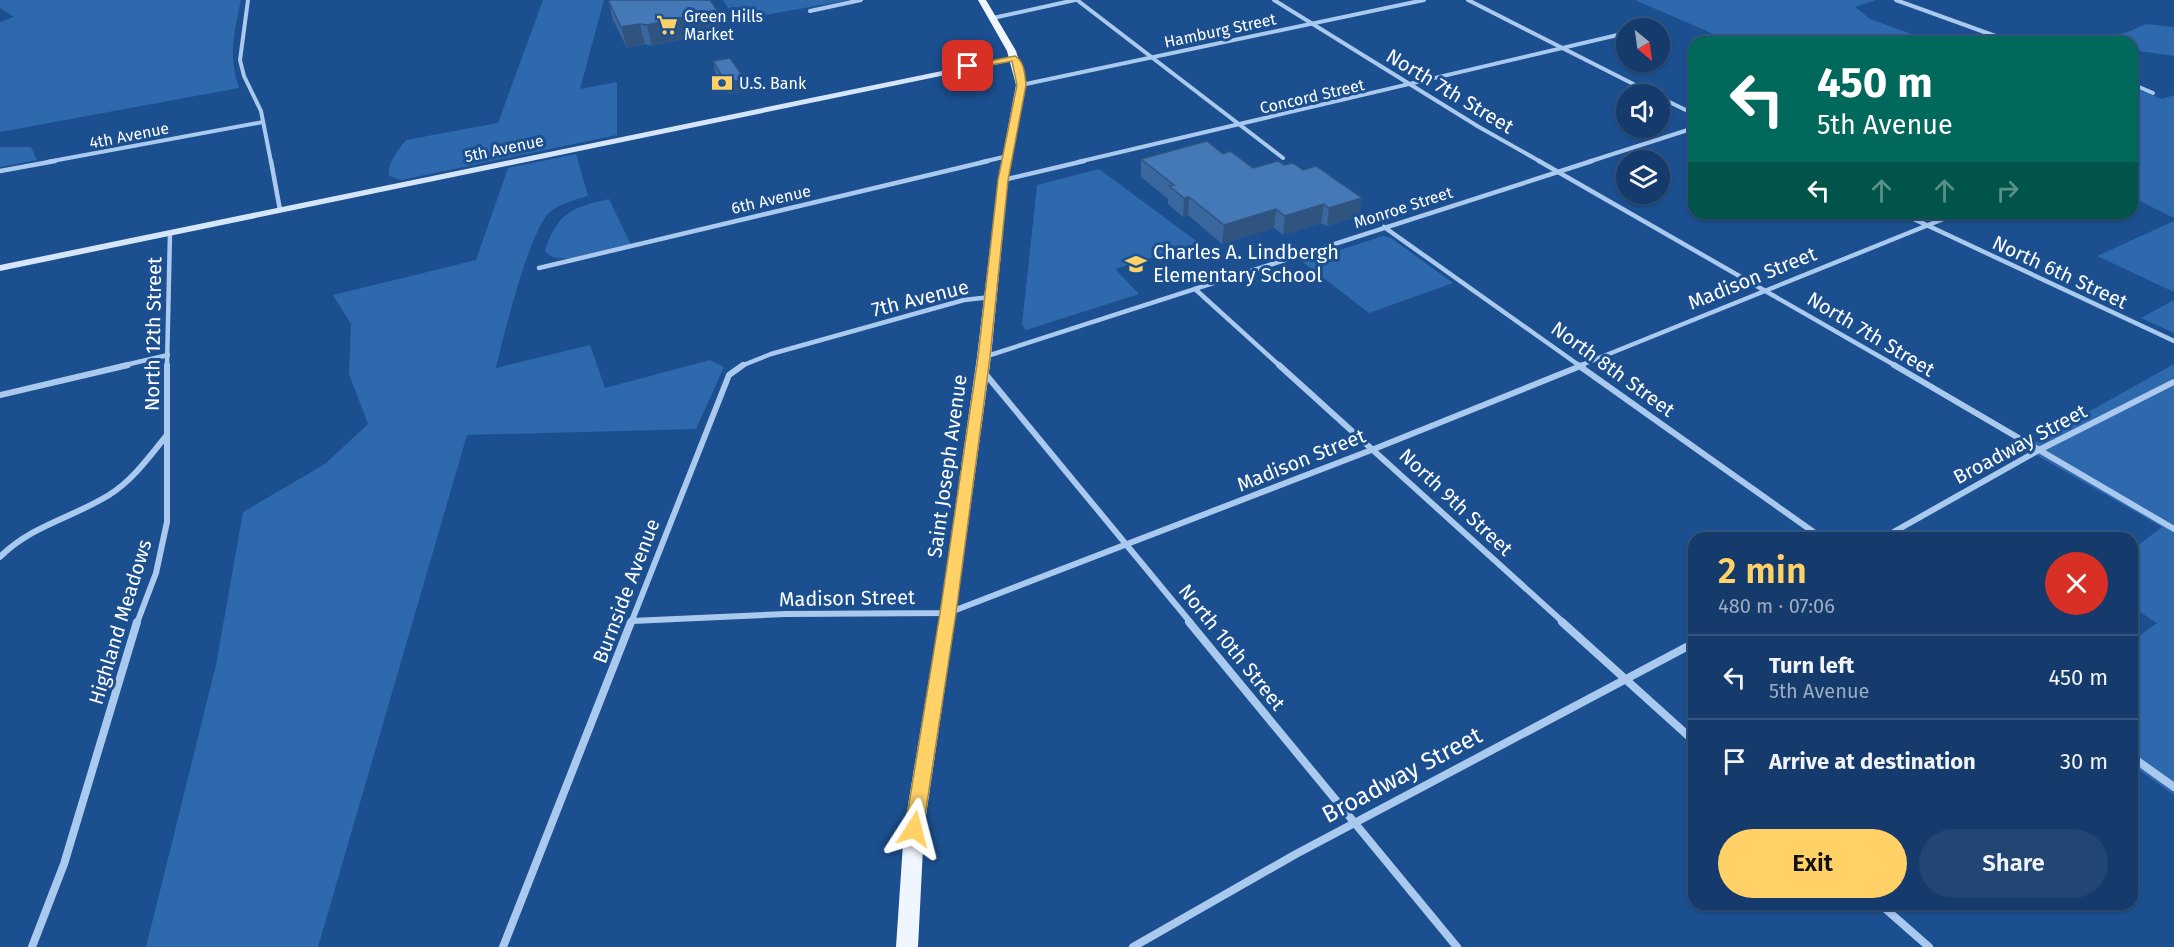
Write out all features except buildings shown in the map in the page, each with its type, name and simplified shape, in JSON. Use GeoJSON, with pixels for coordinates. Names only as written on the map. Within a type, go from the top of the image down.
{"type":"FeatureCollection","features":[{"type":"Feature","properties":{"kind":"main road","name":"Saint Joseph Avenue"},"geometry":{"type":"LineString","coordinates":[[907,947],[914,829],[948,613],[991,297],[1003,180],[1021,85],[1020,70],[1015,58],[982,0]]}},
{"type":"Feature","properties":{"kind":"street"},"geometry":{"type":"LineString","coordinates":[[248,0],[240,60],[244,76],[261,111],[280,210]]}},
{"type":"Feature","properties":{"kind":"street"},"geometry":{"type":"LineString","coordinates":[[810,11],[861,0]]}},
{"type":"Feature","properties":{"kind":"street"},"geometry":{"type":"LineString","coordinates":[[993,18],[1076,0],[1283,158]]}},
{"type":"Feature","properties":{"kind":"street","name":"North 7th Street"},"geometry":{"type":"LineString","coordinates":[[1274,0],[1409,85],[2174,528]]}},
{"type":"Feature","properties":{"kind":"street","name":"Hamburg Street"},"geometry":{"type":"LineString","coordinates":[[1021,85],[1424,0]]}},
{"type":"Feature","properties":{"kind":"street"},"geometry":{"type":"LineString","coordinates":[[1468,0],[1633,84]]}},
{"type":"Feature","properties":{"kind":"street"},"geometry":{"type":"LineString","coordinates":[[1896,0],[1995,36]]}},
{"type":"Feature","properties":{"kind":"street","name":"Concord Street"},"geometry":{"type":"LineString","coordinates":[[1003,180],[1616,35]]}},
{"type":"Feature","properties":{"kind":"street","name":"5th Avenue"},"geometry":{"type":"LineString","coordinates":[[0,268],[1015,58]]}},
{"type":"Feature","properties":{"kind":"street"},"geometry":{"type":"LineString","coordinates":[[2138,87],[2153,93]]}},
{"type":"Feature","properties":{"kind":"street"},"geometry":{"type":"LineString","coordinates":[[1670,102],[1688,111]]}},
{"type":"Feature","properties":{"kind":"street","name":"4th Avenue"},"geometry":{"type":"LineString","coordinates":[[0,171],[263,122]]}},
{"type":"Feature","properties":{"kind":"street","name":"Monroe Street"},"geometry":{"type":"LineString","coordinates":[[982,362],[1195,289],[1688,130]]}},
{"type":"Feature","properties":{"kind":"street","name":"6th Avenue"},"geometry":{"type":"LineString","coordinates":[[539,268],[1008,156]]}},
{"type":"Feature","properties":{"kind":"street","name":"North 6th Street"},"geometry":{"type":"LineString","coordinates":[[1914,219],[2174,341]]}},
{"type":"Feature","properties":{"kind":"street","name":"Madison Street"},"geometry":{"type":"LineString","coordinates":[[632,621],[786,614],[948,613],[1374,449],[1942,219]]}},
{"type":"Feature","properties":{"kind":"street","name":"North 8th Street"},"geometry":{"type":"LineString","coordinates":[[1384,227],[1814,532]]}},
{"type":"Feature","properties":{"kind":"street","name":"North 12th Street"},"geometry":{"type":"LineString","coordinates":[[167,434],[167,295],[170,233]]}},
{"type":"Feature","properties":{"kind":"street","name":"North 9th Street"},"geometry":{"type":"LineString","coordinates":[[1195,289],[1688,736]]}},
{"type":"Feature","properties":{"kind":"street","name":"7th Avenue"},"geometry":{"type":"LineString","coordinates":[[857,330],[964,300],[991,297]]}},
{"type":"Feature","properties":{"kind":"street","name":"Burnside Avenue"},"geometry":{"type":"LineString","coordinates":[[503,947],[729,375],[744,364],[771,354],[857,330]]}},
{"type":"Feature","properties":{"kind":"street"},"geometry":{"type":"LineString","coordinates":[[0,395],[168,355]]}},
{"type":"Feature","properties":{"kind":"street","name":"North 10th Street"},"geometry":{"type":"LineString","coordinates":[[982,362],[1127,546],[1457,947]]}},
{"type":"Feature","properties":{"kind":"street","name":"Broadway Street"},"geometry":{"type":"LineString","coordinates":[[1894,532],[2038,450],[2174,382]]}},
{"type":"Feature","properties":{"kind":"street"},"geometry":{"type":"LineString","coordinates":[[0,556],[11,544],[32,530],[103,499],[135,474],[167,434]]}},
{"type":"Feature","properties":{"kind":"street","name":"Highland Meadows"},"geometry":{"type":"LineString","coordinates":[[32,947],[64,864],[139,616],[156,573],[167,522],[167,434]]}},
{"type":"Feature","properties":{"kind":"street","name":"Broadway Street"},"geometry":{"type":"LineString","coordinates":[[1133,947],[1354,822],[1688,646]]}},
{"type":"Feature","properties":{"kind":"street"},"geometry":{"type":"LineString","coordinates":[[2138,761],[2174,787]]}},
{"type":"Feature","properties":{"kind":"street"},"geometry":{"type":"LineString","coordinates":[[1887,910],[1929,947]]}},
{"type":"Feature","properties":{"kind":"shaded area"},"geometry":{"type":"Polygon","coordinates":[[[0,0],[241,0],[234,34],[233,55],[239,88],[0,132],[0,22],[14,17],[0,8],[0,0]]]}},
{"type":"Feature","properties":{"kind":"shaded area"},"geometry":{"type":"Polygon","coordinates":[[[543,0],[604,0],[580,89],[617,82],[617,135],[401,180],[389,176],[391,162],[406,140],[498,123],[543,0]]]}},
{"type":"Feature","properties":{"kind":"shaded area"},"geometry":{"type":"Polygon","coordinates":[[[723,0],[849,0],[736,20],[723,0]]]}},
{"type":"Feature","properties":{"kind":"shaded area"},"geometry":{"type":"Polygon","coordinates":[[[1635,0],[1876,0],[1855,7],[1870,19],[1917,36],[1718,36],[1635,0]]]}},
{"type":"Feature","properties":{"kind":"shaded area"},"geometry":{"type":"Polygon","coordinates":[[[2146,24],[2174,27],[2174,56],[2138,51],[2138,36],[2111,36],[2146,24]]]}},
{"type":"Feature","properties":{"kind":"shaded area"},"geometry":{"type":"Polygon","coordinates":[[[2138,89],[2162,99],[2174,95],[2174,218],[2138,200],[2138,89]]]}},
{"type":"Feature","properties":{"kind":"shaded area"},"geometry":{"type":"Polygon","coordinates":[[[0,147],[31,147],[37,160],[0,167],[0,147]]]}},
{"type":"Feature","properties":{"kind":"shaded area"},"geometry":{"type":"Polygon","coordinates":[[[576,154],[588,196],[557,207],[541,224],[525,262],[496,368],[590,345],[605,388],[710,360],[724,367],[696,429],[467,435],[318,947],[146,947],[216,665],[243,512],[325,464],[368,424],[349,374],[351,324],[333,295],[476,260],[508,168],[576,154]]]}},
{"type":"Feature","properties":{"kind":"shaded area"},"geometry":{"type":"Polygon","coordinates":[[[1099,169],[1199,243],[1115,269],[1139,294],[1026,330],[1022,325],[1037,185],[1099,169]]]}},
{"type":"Feature","properties":{"kind":"shaded area"},"geometry":{"type":"Polygon","coordinates":[[[609,199],[631,245],[584,257],[550,256],[545,250],[555,227],[561,220],[575,209],[609,199]]]}},
{"type":"Feature","properties":{"kind":"shaded area"},"geometry":{"type":"Polygon","coordinates":[[[2174,221],[2174,292],[2097,256],[2174,221]]]}},
{"type":"Feature","properties":{"kind":"shaded area"},"geometry":{"type":"Polygon","coordinates":[[[1383,236],[1391,238],[1453,283],[1369,313],[1303,262],[1383,236]]]}},
{"type":"Feature","properties":{"kind":"shaded area"},"geometry":{"type":"Polygon","coordinates":[[[2174,300],[2174,333],[2141,318],[2174,300]]]}},
{"type":"Feature","properties":{"kind":"shaded area"},"geometry":{"type":"Polygon","coordinates":[[[2174,364],[2174,795],[2138,769],[2138,637],[2157,623],[2138,611],[2138,545],[2162,527],[2024,448],[2174,364]]]}},
{"type":"Feature","properties":{"kind":"place","name":"Green Hills Market"},"geometry":{"type":"Point","coordinates":[667,25]}},
{"type":"Feature","properties":{"kind":"place","name":"U.S. Bank"},"geometry":{"type":"Point","coordinates":[722,83]}},
{"type":"Feature","properties":{"kind":"place","name":"Charles A. Lindbergh Elementary School"},"geometry":{"type":"Point","coordinates":[1136,264]}},
{"type":"Feature","properties":{"kind":"route"},"geometry":{"type":"LineString","coordinates":[[914,829],[948,613],[984,357],[1003,180],[1014,132],[1021,85],[1020,70],[1015,58],[968,66]]}}]}
